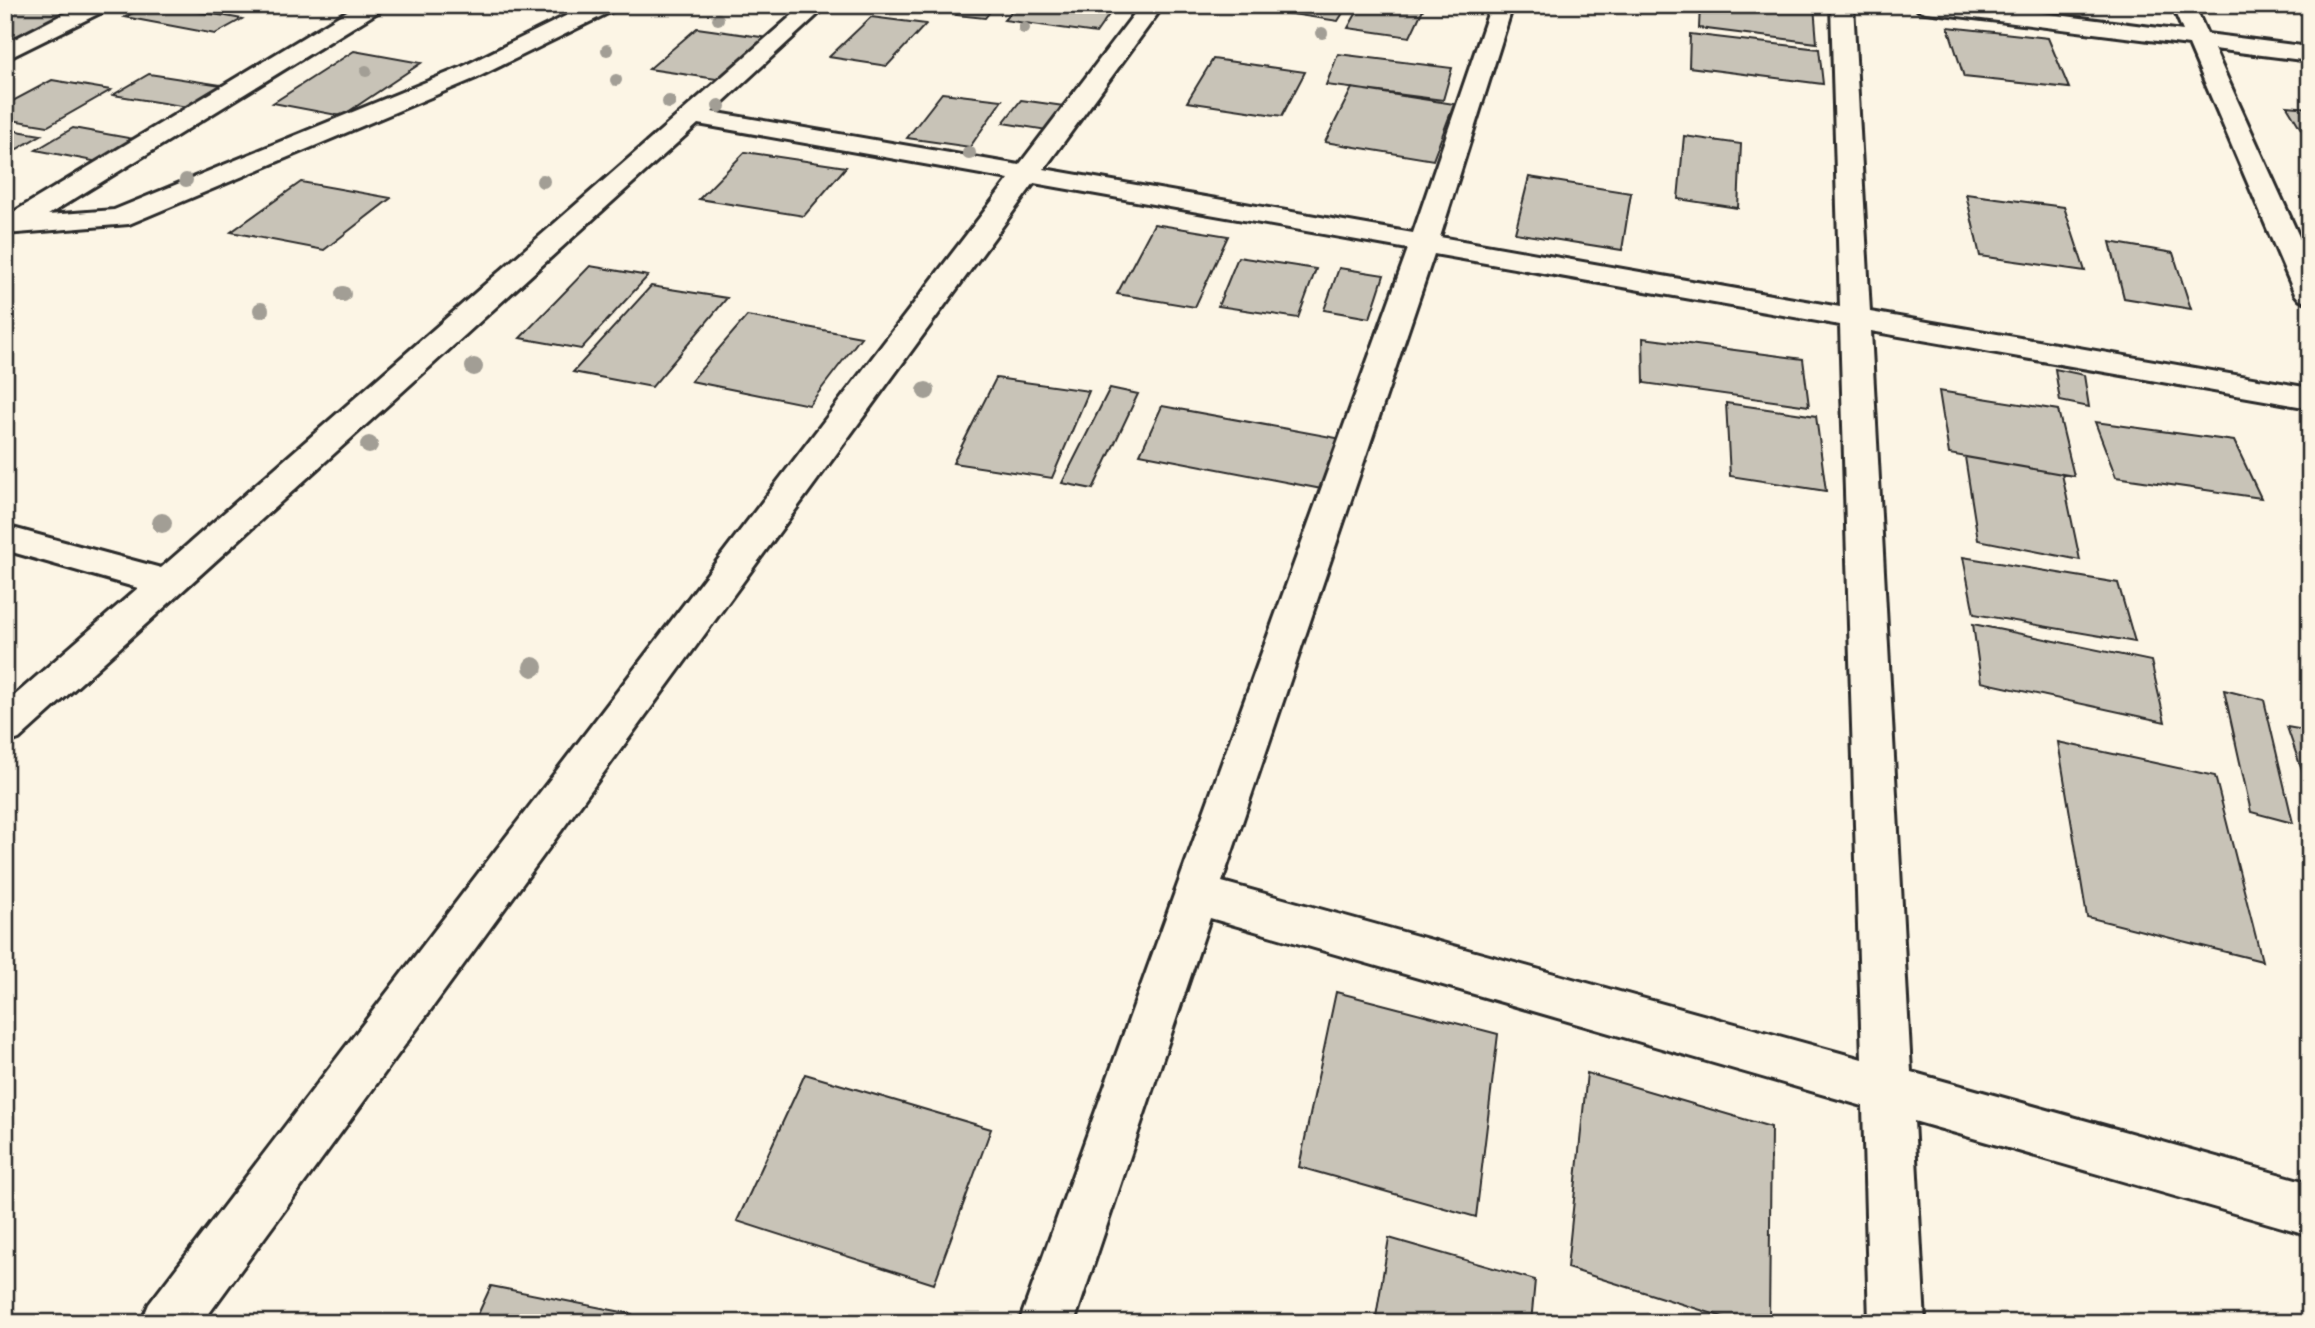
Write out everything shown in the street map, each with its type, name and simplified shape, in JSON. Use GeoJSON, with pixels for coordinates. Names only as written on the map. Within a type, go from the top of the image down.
{"type":"FeatureCollection","features":[{"type":"Feature","properties":{"kind":"street"},"geometry":{"type":"LineString","coordinates":[[5,53],[98,5]]}},
{"type":"Feature","properties":{"kind":"street"},"geometry":{"type":"LineString","coordinates":[[7,226],[373,5]]}},
{"type":"Feature","properties":{"kind":"street"},"geometry":{"type":"LineString","coordinates":[[7,226],[119,218],[468,73],[606,5]]}},
{"type":"Feature","properties":{"kind":"street"},"geometry":{"type":"LineString","coordinates":[[5,728],[817,5]]}},
{"type":"Feature","properties":{"kind":"street"},"geometry":{"type":"LineString","coordinates":[[168,1323],[1153,5]]}},
{"type":"Feature","properties":{"kind":"street"},"geometry":{"type":"LineString","coordinates":[[1046,1323],[1424,243],[1503,5]]}},
{"type":"Feature","properties":{"kind":"street"},"geometry":{"type":"LineString","coordinates":[[1842,5],[1897,1323]]}},
{"type":"Feature","properties":{"kind":"street"},"geometry":{"type":"LineString","coordinates":[[1926,5],[2310,54]]}},
{"type":"Feature","properties":{"kind":"street"},"geometry":{"type":"LineString","coordinates":[[2183,5],[2310,294]]}},
{"type":"Feature","properties":{"kind":"street"},"geometry":{"type":"LineString","coordinates":[[694,116],[2310,398]]}},
{"type":"Feature","properties":{"kind":"street"},"geometry":{"type":"LineString","coordinates":[[5,538],[169,583]]}},
{"type":"Feature","properties":{"kind":"street"},"geometry":{"type":"LineString","coordinates":[[1196,894],[2310,1209]]}},
{"type":"Feature","properties":{"kind":"building"},"geometry":{"type":"Polygon","coordinates":[[[5,5],[80,5],[10,42],[5,41],[5,5]]]}},
{"type":"Feature","properties":{"kind":"building"},"geometry":{"type":"Polygon","coordinates":[[[148,5],[165,5],[242,19],[215,34],[125,17],[148,5]]]}},
{"type":"Feature","properties":{"kind":"building"},"geometry":{"type":"Polygon","coordinates":[[[175,5],[244,5],[225,16],[170,8],[175,5]]]}},
{"type":"Feature","properties":{"kind":"building"},"geometry":{"type":"Polygon","coordinates":[[[1017,5],[1115,6],[1096,33],[1004,20],[1017,5]]]}},
{"type":"Feature","properties":{"kind":"building"},"geometry":{"type":"Polygon","coordinates":[[[1254,5],[1348,5],[1338,21],[1252,8],[1254,5]]]}},
{"type":"Feature","properties":{"kind":"building"},"geometry":{"type":"Polygon","coordinates":[[[1361,5],[1425,5],[1410,37],[1348,28],[1361,5]]]}},
{"type":"Feature","properties":{"kind":"building"},"geometry":{"type":"Polygon","coordinates":[[[1700,5],[1814,6],[1817,43],[1699,28],[1700,5]]]}},
{"type":"Feature","properties":{"kind":"building"},"geometry":{"type":"Polygon","coordinates":[[[963,6],[992,9],[985,18],[956,15],[963,6]]]}},
{"type":"Feature","properties":{"kind":"building"},"geometry":{"type":"Polygon","coordinates":[[[871,17],[926,24],[887,66],[829,57],[871,17]]]}},
{"type":"Feature","properties":{"kind":"building"},"geometry":{"type":"Polygon","coordinates":[[[1948,27],[2048,38],[2069,88],[1964,77],[1948,27]]]}},
{"type":"Feature","properties":{"kind":"building"},"geometry":{"type":"Polygon","coordinates":[[[697,28],[768,38],[723,80],[649,69],[697,28]]]}},
{"type":"Feature","properties":{"kind":"building"},"geometry":{"type":"Polygon","coordinates":[[[1690,34],[1819,49],[1823,84],[1689,67],[1690,34]]]}},
{"type":"Feature","properties":{"kind":"building"},"geometry":{"type":"Polygon","coordinates":[[[354,51],[421,63],[342,116],[273,103],[354,51]]]}},
{"type":"Feature","properties":{"kind":"building"},"geometry":{"type":"Polygon","coordinates":[[[1338,54],[1452,68],[1443,100],[1326,85],[1338,54]]]}},
{"type":"Feature","properties":{"kind":"building"},"geometry":{"type":"Polygon","coordinates":[[[1213,59],[1305,72],[1282,116],[1187,102],[1213,59]]]}},
{"type":"Feature","properties":{"kind":"building"},"geometry":{"type":"Polygon","coordinates":[[[149,74],[228,86],[194,108],[113,95],[149,74]]]}},
{"type":"Feature","properties":{"kind":"building"},"geometry":{"type":"Polygon","coordinates":[[[52,80],[111,90],[48,126],[5,119],[5,105],[52,80]]]}},
{"type":"Feature","properties":{"kind":"building"},"geometry":{"type":"Polygon","coordinates":[[[1352,88],[1454,104],[1433,160],[1325,142],[1352,88]]]}},
{"type":"Feature","properties":{"kind":"building"},"geometry":{"type":"Polygon","coordinates":[[[942,93],[1002,100],[970,147],[907,138],[942,93]]]}},
{"type":"Feature","properties":{"kind":"building"},"geometry":{"type":"Polygon","coordinates":[[[1021,100],[1071,107],[1053,131],[1003,123],[1021,100]]]}},
{"type":"Feature","properties":{"kind":"building"},"geometry":{"type":"Polygon","coordinates":[[[2287,106],[2310,108],[2310,144],[2287,106]]]}},
{"type":"Feature","properties":{"kind":"building"},"geometry":{"type":"Polygon","coordinates":[[[73,128],[134,139],[98,162],[36,150],[73,128]]]}},
{"type":"Feature","properties":{"kind":"building"},"geometry":{"type":"Polygon","coordinates":[[[5,129],[41,135],[5,156],[5,129]]]}},
{"type":"Feature","properties":{"kind":"building"},"geometry":{"type":"Polygon","coordinates":[[[1684,136],[1741,144],[1738,208],[1678,199],[1684,136]]]}},
{"type":"Feature","properties":{"kind":"building"},"geometry":{"type":"Polygon","coordinates":[[[745,152],[846,167],[804,216],[699,199],[745,152]]]}},
{"type":"Feature","properties":{"kind":"building"},"geometry":{"type":"Polygon","coordinates":[[[1529,177],[1631,193],[1622,250],[1515,233],[1529,177]]]}},
{"type":"Feature","properties":{"kind":"building"},"geometry":{"type":"Polygon","coordinates":[[[301,182],[391,198],[324,250],[231,232],[301,182]]]}},
{"type":"Feature","properties":{"kind":"building"},"geometry":{"type":"Polygon","coordinates":[[[1966,194],[2064,207],[2085,271],[1980,256],[1966,194]]]}},
{"type":"Feature","properties":{"kind":"building"},"geometry":{"type":"Polygon","coordinates":[[[1154,224],[1228,236],[1195,307],[1117,294],[1154,224]]]}},
{"type":"Feature","properties":{"kind":"building"},"geometry":{"type":"Polygon","coordinates":[[[2110,242],[2173,253],[2191,309],[2124,298],[2110,242]]]}},
{"type":"Feature","properties":{"kind":"building"},"geometry":{"type":"Polygon","coordinates":[[[1238,257],[1316,269],[1298,318],[1218,306],[1238,257]]]}},
{"type":"Feature","properties":{"kind":"building"},"geometry":{"type":"Polygon","coordinates":[[[590,266],[648,276],[581,349],[520,338],[590,266]]]}},
{"type":"Feature","properties":{"kind":"building"},"geometry":{"type":"Polygon","coordinates":[[[1339,268],[1384,275],[1370,318],[1324,310],[1339,268]]]}},
{"type":"Feature","properties":{"kind":"building"},"geometry":{"type":"Polygon","coordinates":[[[651,286],[727,298],[652,387],[573,372],[651,286]]]}},
{"type":"Feature","properties":{"kind":"building"},"geometry":{"type":"Polygon","coordinates":[[[747,316],[861,337],[809,405],[691,381],[747,316]]]}},
{"type":"Feature","properties":{"kind":"building"},"geometry":{"type":"Polygon","coordinates":[[[1643,338],[1803,359],[1809,406],[1644,383],[1643,338]]]}},
{"type":"Feature","properties":{"kind":"building"},"geometry":{"type":"Polygon","coordinates":[[[2055,369],[2084,375],[2089,407],[2060,401],[2055,369]]]}},
{"type":"Feature","properties":{"kind":"building"},"geometry":{"type":"Polygon","coordinates":[[[996,378],[1089,391],[1052,478],[953,463],[996,378]]]}},
{"type":"Feature","properties":{"kind":"building"},"geometry":{"type":"Polygon","coordinates":[[[1110,388],[1138,394],[1093,489],[1062,483],[1110,388]]]}},
{"type":"Feature","properties":{"kind":"building"},"geometry":{"type":"Polygon","coordinates":[[[1939,391],[2058,410],[2074,476],[1949,454],[1939,391]]]}},
{"type":"Feature","properties":{"kind":"building"},"geometry":{"type":"Polygon","coordinates":[[[1726,403],[1816,416],[1826,491],[1730,476],[1726,403]]]}},
{"type":"Feature","properties":{"kind":"building"},"geometry":{"type":"Polygon","coordinates":[[[1162,406],[1342,439],[1327,490],[1140,454],[1162,406]]]}},
{"type":"Feature","properties":{"kind":"building"},"geometry":{"type":"Polygon","coordinates":[[[2095,422],[2234,441],[2261,498],[2116,477],[2095,422]]]}},
{"type":"Feature","properties":{"kind":"building"},"geometry":{"type":"Polygon","coordinates":[[[1965,457],[2062,474],[2080,560],[1978,540],[1965,457]]]}},
{"type":"Feature","properties":{"kind":"building"},"geometry":{"type":"Polygon","coordinates":[[[1963,557],[2118,583],[2135,642],[1974,614],[1963,557]]]}},
{"type":"Feature","properties":{"kind":"building"},"geometry":{"type":"Polygon","coordinates":[[[1973,624],[2151,661],[2165,722],[1981,682],[1973,624]]]}},
{"type":"Feature","properties":{"kind":"building"},"geometry":{"type":"Polygon","coordinates":[[[2224,690],[2264,700],[2293,823],[2251,812],[2224,690]]]}},
{"type":"Feature","properties":{"kind":"building"},"geometry":{"type":"Polygon","coordinates":[[[2287,727],[2310,731],[2310,794],[2287,727]]]}},
{"type":"Feature","properties":{"kind":"building"},"geometry":{"type":"Polygon","coordinates":[[[2058,742],[2215,776],[2262,961],[2087,917],[2058,742]]]}},
{"type":"Feature","properties":{"kind":"building"},"geometry":{"type":"Polygon","coordinates":[[[1336,992],[1498,1034],[1476,1217],[1299,1167],[1336,992]]]}},
{"type":"Feature","properties":{"kind":"building"},"geometry":{"type":"Polygon","coordinates":[[[1587,1073],[1771,1127],[1769,1323],[1742,1323],[1567,1268],[1587,1073]]]}},
{"type":"Feature","properties":{"kind":"building"},"geometry":{"type":"Polygon","coordinates":[[[805,1074],[991,1129],[934,1284],[737,1221],[805,1074]]]}},
{"type":"Feature","properties":{"kind":"building"},"geometry":{"type":"Polygon","coordinates":[[[1389,1238],[1535,1280],[1531,1323],[1375,1323],[1389,1238]]]}},
{"type":"Feature","properties":{"kind":"building"},"geometry":{"type":"Polygon","coordinates":[[[491,1286],[632,1314],[628,1323],[474,1323],[491,1286]]]}}]}
